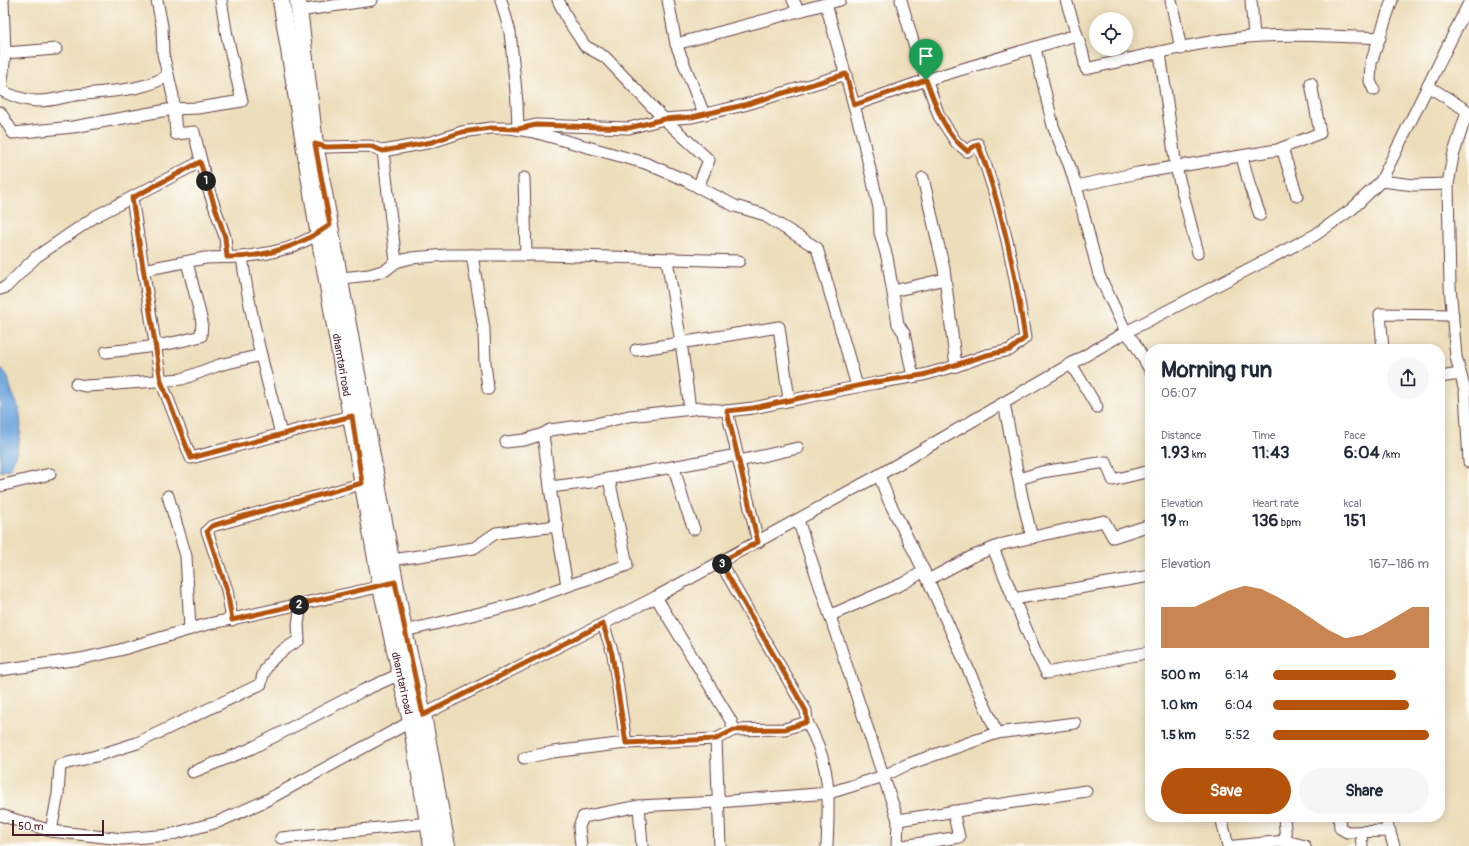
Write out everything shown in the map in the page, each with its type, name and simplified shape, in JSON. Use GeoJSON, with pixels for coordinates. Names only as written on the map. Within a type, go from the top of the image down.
{"type":"FeatureCollection","features":[{"type":"Feature","properties":{"kind":"main road"},"geometry":{"type":"LineString","coordinates":[[281,0],[325,229],[369,481],[391,560],[388,584],[404,631],[417,718],[447,846]]}},
{"type":"Feature","properties":{"kind":"main road"},"geometry":{"type":"LineString","coordinates":[[298,6],[325,229]]}},
{"type":"Feature","properties":{"kind":"main road","name":"dhamtari road"},"geometry":{"type":"LineString","coordinates":[[369,481],[388,584],[400,674],[417,718],[428,823],[432,846]]}},
{"type":"Feature","properties":{"kind":"street"},"geometry":{"type":"LineString","coordinates":[[3,0],[5,53],[1,90],[15,99],[37,102],[131,88],[162,79],[168,75]]}},
{"type":"Feature","properties":{"kind":"street"},"geometry":{"type":"LineString","coordinates":[[156,0],[176,134],[194,132],[200,162],[225,237],[227,257]]}},
{"type":"Feature","properties":{"kind":"street"},"geometry":{"type":"LineString","coordinates":[[0,112],[13,133],[73,127],[173,109],[198,108],[242,101],[227,36],[221,0]]}},
{"type":"Feature","properties":{"kind":"street"},"geometry":{"type":"LineString","coordinates":[[298,6],[372,0]]}},
{"type":"Feature","properties":{"kind":"street"},"geometry":{"type":"LineString","coordinates":[[501,0],[510,32],[517,102],[518,129]]}},
{"type":"Feature","properties":{"kind":"street"},"geometry":{"type":"LineString","coordinates":[[558,0],[569,22],[585,46],[605,57],[664,119],[709,160],[698,187]]}},
{"type":"Feature","properties":{"kind":"street"},"geometry":{"type":"LineString","coordinates":[[668,0],[676,44],[704,114]]}},
{"type":"Feature","properties":{"kind":"street"},"geometry":{"type":"LineString","coordinates":[[793,0],[799,12]]}},
{"type":"Feature","properties":{"kind":"street"},"geometry":{"type":"LineString","coordinates":[[676,44],[840,0]]}},
{"type":"Feature","properties":{"kind":"street"},"geometry":{"type":"LineString","coordinates":[[506,442],[543,434],[550,430],[568,426],[594,424],[629,416],[701,408],[727,411],[753,408],[857,386],[913,377],[956,366],[987,355],[1010,350],[1025,338],[1015,274],[991,179],[978,144],[967,151],[956,142],[940,116],[926,80],[901,0]]}},
{"type":"Feature","properties":{"kind":"street"},"geometry":{"type":"LineString","coordinates":[[1066,0],[1083,54],[1086,69],[1222,40],[1254,36],[1306,34],[1380,38]]}},
{"type":"Feature","properties":{"kind":"street"},"geometry":{"type":"LineString","coordinates":[[1171,0],[1181,49]]}},
{"type":"Feature","properties":{"kind":"street"},"geometry":{"type":"LineString","coordinates":[[1250,0],[1254,36]]}},
{"type":"Feature","properties":{"kind":"street"},"geometry":{"type":"LineString","coordinates":[[1374,90],[1370,81],[1371,62],[1392,0]]}},
{"type":"Feature","properties":{"kind":"street"},"geometry":{"type":"LineString","coordinates":[[0,814],[51,831],[122,839],[169,835],[218,822],[272,797],[417,718],[656,597],[879,475],[1126,332],[1315,235],[1352,209],[1381,181],[1469,3]]}},
{"type":"Feature","properties":{"kind":"street"},"geometry":{"type":"LineString","coordinates":[[826,4],[846,74],[879,208],[880,233],[893,291],[898,324],[904,334],[913,377]]}},
{"type":"Feature","properties":{"kind":"street"},"geometry":{"type":"LineString","coordinates":[[854,105],[926,80],[1035,48],[1076,34]]}},
{"type":"Feature","properties":{"kind":"street"},"geometry":{"type":"LineString","coordinates":[[1035,48],[1053,126],[1076,186],[1099,275],[1126,332],[1134,342],[1145,361]]}},
{"type":"Feature","properties":{"kind":"street"},"geometry":{"type":"LineString","coordinates":[[5,53],[56,49]]}},
{"type":"Feature","properties":{"kind":"street"},"geometry":{"type":"LineString","coordinates":[[1160,53],[1176,167],[1198,253]]}},
{"type":"Feature","properties":{"kind":"street"},"geometry":{"type":"LineString","coordinates":[[518,129],[536,125],[629,128],[664,119],[704,114],[744,105],[846,74]]}},
{"type":"Feature","properties":{"kind":"street"},"geometry":{"type":"LineString","coordinates":[[1076,186],[1176,167],[1242,157],[1282,148],[1320,133],[1311,83]]}},
{"type":"Feature","properties":{"kind":"street"},"geometry":{"type":"LineString","coordinates":[[1428,86],[1466,110],[1466,115],[1453,156],[1448,184],[1456,357],[1465,391],[1469,462]]}},
{"type":"Feature","properties":{"kind":"street"},"geometry":{"type":"LineString","coordinates":[[315,144],[326,147],[370,146],[383,151],[432,142],[462,132],[491,128],[518,129],[534,132],[571,144],[645,163],[735,206],[762,214],[817,248],[857,386]]}},
{"type":"Feature","properties":{"kind":"street"},"geometry":{"type":"LineString","coordinates":[[1282,148],[1297,196]]}},
{"type":"Feature","properties":{"kind":"street"},"geometry":{"type":"LineString","coordinates":[[383,151],[396,262]]}},
{"type":"Feature","properties":{"kind":"street"},"geometry":{"type":"LineString","coordinates":[[1242,157],[1260,216]]}},
{"type":"Feature","properties":{"kind":"street"},"geometry":{"type":"LineString","coordinates":[[0,288],[6,287],[36,257],[96,216],[200,162]]}},
{"type":"Feature","properties":{"kind":"street"},"geometry":{"type":"LineString","coordinates":[[524,178],[526,255]]}},
{"type":"Feature","properties":{"kind":"street"},"geometry":{"type":"LineString","coordinates":[[923,178],[945,280],[956,366]]}},
{"type":"Feature","properties":{"kind":"street"},"geometry":{"type":"LineString","coordinates":[[1381,181],[1414,185],[1448,184]]}},
{"type":"Feature","properties":{"kind":"street"},"geometry":{"type":"LineString","coordinates":[[132,198],[161,381],[191,458],[358,414]]}},
{"type":"Feature","properties":{"kind":"street"},"geometry":{"type":"LineString","coordinates":[[143,270],[206,258],[242,257],[289,248],[311,238],[325,229]]}},
{"type":"Feature","properties":{"kind":"street"},"geometry":{"type":"LineString","coordinates":[[472,255],[484,329],[485,363],[488,389]]}},
{"type":"Feature","properties":{"kind":"street"},"geometry":{"type":"LineString","coordinates":[[334,279],[369,275],[386,270],[396,262],[411,258],[472,255],[526,255],[738,261]]}},
{"type":"Feature","properties":{"kind":"street"},"geometry":{"type":"LineString","coordinates":[[242,257],[246,286],[261,355],[281,434]]}},
{"type":"Feature","properties":{"kind":"street"},"geometry":{"type":"LineString","coordinates":[[667,260],[681,342],[690,409]]}},
{"type":"Feature","properties":{"kind":"street"},"geometry":{"type":"LineString","coordinates":[[106,352],[156,346],[202,336],[202,322],[187,262]]}},
{"type":"Feature","properties":{"kind":"street"},"geometry":{"type":"LineString","coordinates":[[893,291],[945,280]]}},
{"type":"Feature","properties":{"kind":"street"},"geometry":{"type":"LineString","coordinates":[[1383,344],[1380,314],[1453,315]]}},
{"type":"Feature","properties":{"kind":"street"},"geometry":{"type":"LineString","coordinates":[[636,350],[779,327],[789,400]]}},
{"type":"Feature","properties":{"kind":"street"},"geometry":{"type":"LineString","coordinates":[[76,384],[85,386],[182,379],[219,365],[261,355]]}},
{"type":"Feature","properties":{"kind":"street"},"geometry":{"type":"LineString","coordinates":[[1071,364],[1097,407]]}},
{"type":"Feature","properties":{"kind":"street"},"geometry":{"type":"LineString","coordinates":[[1445,376],[1460,374]]}},
{"type":"Feature","properties":{"kind":"street"},"geometry":{"type":"LineString","coordinates":[[1004,403],[1032,538]]}},
{"type":"Feature","properties":{"kind":"street"},"geometry":{"type":"LineString","coordinates":[[727,411],[758,542]]}},
{"type":"Feature","properties":{"kind":"street"},"geometry":{"type":"LineString","coordinates":[[543,434],[550,487],[568,585]]}},
{"type":"Feature","properties":{"kind":"street"},"geometry":{"type":"LineString","coordinates":[[550,487],[798,448]]}},
{"type":"Feature","properties":{"kind":"street"},"geometry":{"type":"LineString","coordinates":[[1019,479],[1042,472],[1106,462],[1113,480],[1145,472]]}},
{"type":"Feature","properties":{"kind":"street"},"geometry":{"type":"LineString","coordinates":[[674,467],[683,500],[694,529]]}},
{"type":"Feature","properties":{"kind":"street"},"geometry":{"type":"LineString","coordinates":[[0,486],[50,474]]}},
{"type":"Feature","properties":{"kind":"street"},"geometry":{"type":"LineString","coordinates":[[879,475],[905,536],[926,576],[997,733]]}},
{"type":"Feature","properties":{"kind":"street"},"geometry":{"type":"LineString","coordinates":[[404,631],[516,604],[627,565],[608,479]]}},
{"type":"Feature","properties":{"kind":"street"},"geometry":{"type":"LineString","coordinates":[[232,620],[227,590],[207,531],[212,526],[369,481]]}},
{"type":"Feature","properties":{"kind":"street"},"geometry":{"type":"LineString","coordinates":[[168,496],[186,556],[190,629]]}},
{"type":"Feature","properties":{"kind":"street"},"geometry":{"type":"LineString","coordinates":[[798,520],[831,615],[898,820],[897,846]]}},
{"type":"Feature","properties":{"kind":"street"},"geometry":{"type":"LineString","coordinates":[[831,615],[904,582],[926,576],[993,548],[1104,521],[1113,537],[1145,527]]}},
{"type":"Feature","properties":{"kind":"street"},"geometry":{"type":"LineString","coordinates":[[391,560],[474,548],[496,533],[558,526]]}},
{"type":"Feature","properties":{"kind":"street"},"geometry":{"type":"LineString","coordinates":[[993,548],[1036,653],[1047,673],[1145,653]]}},
{"type":"Feature","properties":{"kind":"street"},"geometry":{"type":"LineString","coordinates":[[720,562],[806,711],[807,722],[819,743],[828,780],[829,792],[827,846]]}},
{"type":"Feature","properties":{"kind":"street"},"geometry":{"type":"LineString","coordinates":[[1014,600],[1145,577]]}},
{"type":"Feature","properties":{"kind":"street"},"geometry":{"type":"LineString","coordinates":[[0,670],[80,659],[120,650],[190,629],[388,584]]}},
{"type":"Feature","properties":{"kind":"street"},"geometry":{"type":"LineString","coordinates":[[656,597],[731,721],[734,730]]}},
{"type":"Feature","properties":{"kind":"street"},"geometry":{"type":"LineString","coordinates":[[51,831],[58,794],[60,765],[96,756],[137,743],[261,684],[262,673],[277,653],[299,640],[298,624],[301,605]]}},
{"type":"Feature","properties":{"kind":"street"},"geometry":{"type":"LineString","coordinates":[[603,624],[612,654],[626,743]]}},
{"type":"Feature","properties":{"kind":"street"},"geometry":{"type":"LineString","coordinates":[[193,772],[250,749],[362,691],[400,674]]}},
{"type":"Feature","properties":{"kind":"street"},"geometry":{"type":"LineString","coordinates":[[524,758],[553,752],[626,743],[716,739],[734,730],[785,729],[807,722]]}},
{"type":"Feature","properties":{"kind":"street"},"geometry":{"type":"LineString","coordinates":[[581,846],[579,827],[583,817],[639,806],[718,802],[829,792],[884,776],[906,765],[997,733],[1075,723]]}},
{"type":"Feature","properties":{"kind":"street"},"geometry":{"type":"LineString","coordinates":[[716,739],[720,846]]}},
{"type":"Feature","properties":{"kind":"street"},"geometry":{"type":"LineString","coordinates":[[898,820],[1086,791]]}},
{"type":"Feature","properties":{"kind":"street"},"geometry":{"type":"LineString","coordinates":[[639,806],[642,846]]}},
{"type":"Feature","properties":{"kind":"street"},"geometry":{"type":"LineString","coordinates":[[903,846],[959,837],[954,811]]}},
{"type":"Feature","properties":{"kind":"street"},"geometry":{"type":"LineString","coordinates":[[1222,822],[1228,846]]}},
{"type":"Feature","properties":{"kind":"street"},"geometry":{"type":"LineString","coordinates":[[1284,822],[1286,841]]}},
{"type":"Feature","properties":{"kind":"street"},"geometry":{"type":"LineString","coordinates":[[1339,822],[1340,828],[1348,832],[1390,831]]}},
{"type":"Feature","properties":{"kind":"street"},"geometry":{"type":"LineString","coordinates":[[1387,822],[1394,846]]}},
{"type":"Feature","properties":{"kind":"street"},"geometry":{"type":"LineString","coordinates":[[281,838],[428,823]]}},
{"type":"Feature","properties":{"kind":"street"},"geometry":{"type":"LineString","coordinates":[[1362,832],[1362,846]]}},
{"type":"Feature","properties":{"kind":"street"},"geometry":{"type":"LineString","coordinates":[[1235,846],[1286,841],[1305,846]]}},
{"type":"Feature","properties":{"kind":"water"},"geometry":{"type":"Polygon","coordinates":[[[0,368],[7,375],[9,380],[19,411],[21,428],[16,453],[10,469],[0,472],[0,368]]]}},
{"type":"Feature","properties":{"kind":"route"},"geometry":{"type":"LineString","coordinates":[[846,74],[854,105],[863,100],[885,95],[926,80],[940,116],[956,142],[967,151],[978,144],[991,179],[1015,274],[1025,338],[1010,350],[987,355],[956,366],[923,375],[876,382],[753,408],[727,411],[758,542],[720,562],[806,711],[807,722],[785,729],[734,730],[716,739],[626,743],[612,654],[603,624],[423,715],[404,631],[395,582],[388,585],[232,620],[227,590],[207,531],[212,526],[244,516],[362,483],[352,416],[191,458],[161,381],[132,198],[200,162],[225,237],[227,257],[242,257],[289,248],[311,238],[330,225],[315,144],[326,147],[370,146],[383,151],[432,142],[462,132],[491,128],[518,129],[536,125],[589,125],[629,128],[664,119],[692,117],[744,105],[846,74]]}}]}
